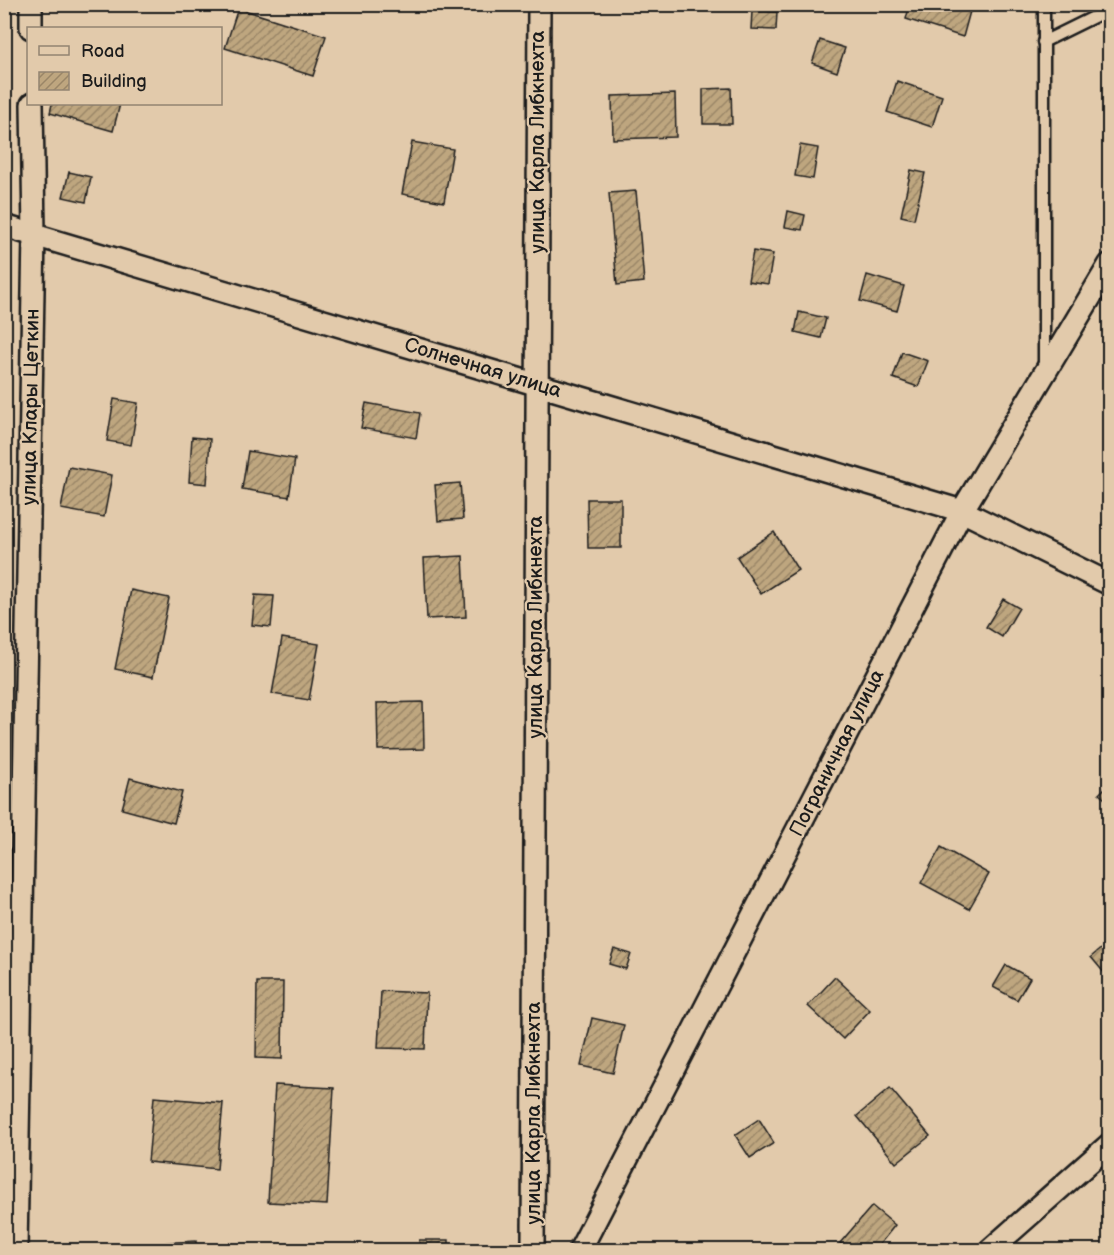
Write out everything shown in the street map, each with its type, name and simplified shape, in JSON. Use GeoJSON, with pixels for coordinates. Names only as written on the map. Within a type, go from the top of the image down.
{"type":"FeatureCollection","features":[{"type":"Feature","properties":{"kind":"street"},"geometry":{"type":"LineString","coordinates":[[31,4],[31,27]]}},
{"type":"Feature","properties":{"kind":"street","name":"улица Карла Либкнехта"},"geometry":{"type":"LineString","coordinates":[[533,1251],[539,4]]}},
{"type":"Feature","properties":{"kind":"street","name":"улица Клары Цеткин"},"geometry":{"type":"LineString","coordinates":[[16,1251],[34,234],[32,105]]}},
{"type":"Feature","properties":{"kind":"street","name":"Солнечная улица"},"geometry":{"type":"LineString","coordinates":[[4,226],[962,511],[1110,584]]}},
{"type":"Feature","properties":{"kind":"street","name":"Пограничная улица"},"geometry":{"type":"LineString","coordinates":[[580,1251],[962,511],[1110,264]]}},
{"type":"Feature","properties":{"kind":"street"},"geometry":{"type":"LineString","coordinates":[[990,1251],[1110,1144]]}},
{"type":"Feature","properties":{"kind":"lane"},"geometry":{"type":"LineString","coordinates":[[1044,4],[1044,373]]}},
{"type":"Feature","properties":{"kind":"lane"},"geometry":{"type":"LineString","coordinates":[[1043,42],[1110,9]]}},
{"type":"Feature","properties":{"kind":"building"},"geometry":{"type":"Polygon","coordinates":[[[910,4],[972,4],[963,37],[906,19],[910,4]]]}},
{"type":"Feature","properties":{"kind":"building"},"geometry":{"type":"Polygon","coordinates":[[[238,8],[326,36],[313,76],[225,48],[238,8]]]}},
{"type":"Feature","properties":{"kind":"building"},"geometry":{"type":"Polygon","coordinates":[[[752,11],[777,12],[776,30],[751,29],[752,11]]]}},
{"type":"Feature","properties":{"kind":"building"},"geometry":{"type":"Polygon","coordinates":[[[820,40],[845,48],[837,72],[812,63],[820,40]]]}},
{"type":"Feature","properties":{"kind":"building"},"geometry":{"type":"Polygon","coordinates":[[[897,81],[942,96],[932,127],[887,112],[897,81]]]}},
{"type":"Feature","properties":{"kind":"building"},"geometry":{"type":"Polygon","coordinates":[[[731,88],[732,124],[703,124],[703,89],[731,88]]]}},
{"type":"Feature","properties":{"kind":"building"},"geometry":{"type":"Polygon","coordinates":[[[675,94],[676,137],[613,139],[612,96],[675,94]]]}},
{"type":"Feature","properties":{"kind":"building"},"geometry":{"type":"Polygon","coordinates":[[[52,105],[120,105],[113,131],[50,113],[52,105]]]}},
{"type":"Feature","properties":{"kind":"building"},"geometry":{"type":"Polygon","coordinates":[[[412,142],[453,149],[444,202],[402,194],[412,142]]]}},
{"type":"Feature","properties":{"kind":"building"},"geometry":{"type":"Polygon","coordinates":[[[800,145],[818,148],[813,179],[795,176],[800,145]]]}},
{"type":"Feature","properties":{"kind":"building"},"geometry":{"type":"Polygon","coordinates":[[[911,170],[925,173],[914,219],[901,216],[911,170]]]}},
{"type":"Feature","properties":{"kind":"building"},"geometry":{"type":"Polygon","coordinates":[[[69,172],[91,177],[86,202],[63,197],[69,172]]]}},
{"type":"Feature","properties":{"kind":"building"},"geometry":{"type":"Polygon","coordinates":[[[636,191],[644,282],[617,285],[609,193],[636,191]]]}},
{"type":"Feature","properties":{"kind":"building"},"geometry":{"type":"Polygon","coordinates":[[[788,211],[805,215],[802,230],[785,227],[788,211]]]}},
{"type":"Feature","properties":{"kind":"building"},"geometry":{"type":"Polygon","coordinates":[[[753,251],[773,254],[768,284],[748,281],[753,251]]]}},
{"type":"Feature","properties":{"kind":"building"},"geometry":{"type":"Polygon","coordinates":[[[867,275],[904,286],[897,311],[860,301],[867,275]]]}},
{"type":"Feature","properties":{"kind":"building"},"geometry":{"type":"Polygon","coordinates":[[[799,312],[826,318],[821,338],[795,332],[799,312]]]}},
{"type":"Feature","properties":{"kind":"building"},"geometry":{"type":"Polygon","coordinates":[[[902,352],[928,361],[918,387],[893,378],[902,352]]]}},
{"type":"Feature","properties":{"kind":"building"},"geometry":{"type":"Polygon","coordinates":[[[114,399],[138,403],[131,445],[107,441],[114,399]]]}},
{"type":"Feature","properties":{"kind":"building"},"geometry":{"type":"Polygon","coordinates":[[[366,403],[420,413],[416,438],[361,428],[366,403]]]}},
{"type":"Feature","properties":{"kind":"building"},"geometry":{"type":"Polygon","coordinates":[[[192,437],[210,439],[207,484],[189,482],[192,437]]]}},
{"type":"Feature","properties":{"kind":"building"},"geometry":{"type":"Polygon","coordinates":[[[248,451],[295,459],[289,497],[242,489],[248,451]]]}},
{"type":"Feature","properties":{"kind":"building"},"geometry":{"type":"Polygon","coordinates":[[[69,467],[112,475],[104,517],[61,509],[69,467]]]}},
{"type":"Feature","properties":{"kind":"building"},"geometry":{"type":"Polygon","coordinates":[[[460,483],[463,519],[438,521],[435,485],[460,483]]]}},
{"type":"Feature","properties":{"kind":"building"},"geometry":{"type":"Polygon","coordinates":[[[587,499],[621,499],[621,548],[588,548],[587,499]]]}},
{"type":"Feature","properties":{"kind":"building"},"geometry":{"type":"Polygon","coordinates":[[[774,532],[798,570],[761,594],[737,557],[774,532]]]}},
{"type":"Feature","properties":{"kind":"building"},"geometry":{"type":"Polygon","coordinates":[[[463,556],[466,617],[427,619],[424,558],[463,556]]]}},
{"type":"Feature","properties":{"kind":"building"},"geometry":{"type":"Polygon","coordinates":[[[131,590],[169,598],[153,677],[115,669],[131,590]]]}},
{"type":"Feature","properties":{"kind":"building"},"geometry":{"type":"Polygon","coordinates":[[[255,595],[274,596],[271,627],[252,625],[255,595]]]}},
{"type":"Feature","properties":{"kind":"building"},"geometry":{"type":"Polygon","coordinates":[[[1003,599],[1019,608],[1002,637],[986,627],[1003,599]]]}},
{"type":"Feature","properties":{"kind":"building"},"geometry":{"type":"Polygon","coordinates":[[[282,638],[319,644],[309,700],[272,694],[282,638]]]}},
{"type":"Feature","properties":{"kind":"building"},"geometry":{"type":"Polygon","coordinates":[[[423,702],[424,749],[378,750],[377,703],[423,702]]]}},
{"type":"Feature","properties":{"kind":"building"},"geometry":{"type":"Polygon","coordinates":[[[130,778],[182,792],[174,823],[122,809],[130,778]]]}},
{"type":"Feature","properties":{"kind":"building"},"geometry":{"type":"Polygon","coordinates":[[[1110,783],[1110,803],[1099,794],[1110,783]]]}},
{"type":"Feature","properties":{"kind":"building"},"geometry":{"type":"Polygon","coordinates":[[[941,847],[989,874],[969,909],[921,883],[941,847]]]}},
{"type":"Feature","properties":{"kind":"building"},"geometry":{"type":"Polygon","coordinates":[[[1110,941],[1110,980],[1091,957],[1110,941]]]}},
{"type":"Feature","properties":{"kind":"building"},"geometry":{"type":"Polygon","coordinates":[[[614,949],[631,954],[626,969],[609,964],[614,949]]]}},
{"type":"Feature","properties":{"kind":"building"},"geometry":{"type":"Polygon","coordinates":[[[1006,965],[1030,978],[1017,1000],[993,987],[1006,965]]]}},
{"type":"Feature","properties":{"kind":"building"},"geometry":{"type":"Polygon","coordinates":[[[835,977],[870,1010],[843,1039],[808,1006],[835,977]]]}},
{"type":"Feature","properties":{"kind":"building"},"geometry":{"type":"Polygon","coordinates":[[[257,982],[283,982],[282,1059],[256,1058],[257,982]]]}},
{"type":"Feature","properties":{"kind":"building"},"geometry":{"type":"Polygon","coordinates":[[[381,991],[427,993],[425,1049],[378,1048],[381,991]]]}},
{"type":"Feature","properties":{"kind":"building"},"geometry":{"type":"Polygon","coordinates":[[[592,1018],[624,1025],[613,1073],[581,1066],[592,1018]]]}},
{"type":"Feature","properties":{"kind":"building"},"geometry":{"type":"Polygon","coordinates":[[[275,1085],[334,1088],[327,1205],[268,1202],[275,1085]]]}},
{"type":"Feature","properties":{"kind":"building"},"geometry":{"type":"Polygon","coordinates":[[[890,1088],[930,1136],[896,1163],[857,1116],[890,1088]]]}},
{"type":"Feature","properties":{"kind":"building"},"geometry":{"type":"Polygon","coordinates":[[[154,1097],[223,1103],[217,1169],[148,1162],[154,1097]]]}},
{"type":"Feature","properties":{"kind":"building"},"geometry":{"type":"Polygon","coordinates":[[[759,1119],[774,1143],[750,1158],[735,1135],[759,1119]]]}},
{"type":"Feature","properties":{"kind":"building"},"geometry":{"type":"Polygon","coordinates":[[[872,1206],[895,1225],[875,1250],[849,1250],[840,1243],[872,1206]]]}},
{"type":"Feature","properties":{"kind":"building"},"geometry":{"type":"Polygon","coordinates":[[[419,1240],[449,1240],[449,1250],[420,1250],[419,1240]]]}},
{"type":"Feature","properties":{"kind":"building"},"geometry":{"type":"Polygon","coordinates":[[[196,1241],[196,1250],[143,1250],[142,1244],[196,1241]]]}}]}
